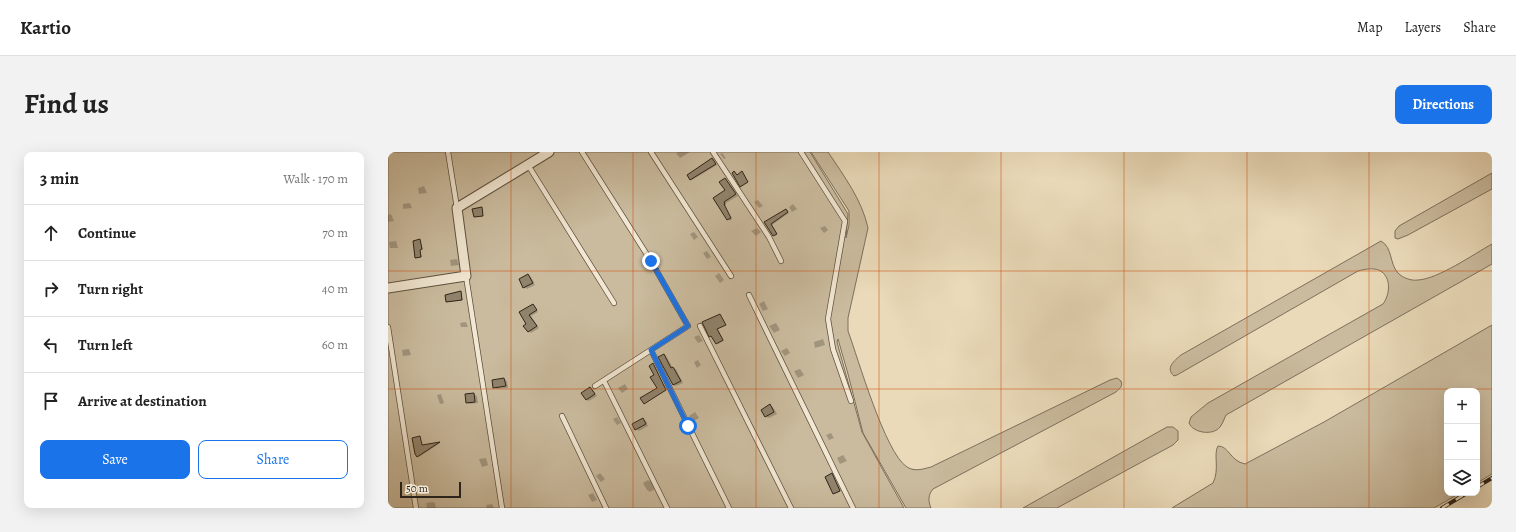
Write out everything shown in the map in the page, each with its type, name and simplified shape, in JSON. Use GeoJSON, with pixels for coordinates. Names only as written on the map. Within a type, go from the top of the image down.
{"type":"FeatureCollection","features":[{"type":"Feature","properties":{"kind":"street"},"geometry":{"type":"LineString","coordinates":[[388,288],[466,276],[457,208],[549,152]]}},
{"type":"Feature","properties":{"kind":"lane"},"geometry":{"type":"LineString","coordinates":[[448,152],[457,208]]}},
{"type":"Feature","properties":{"kind":"lane"},"geometry":{"type":"LineString","coordinates":[[582,152],[651,261],[688,326],[595,386]]}},
{"type":"Feature","properties":{"kind":"lane"},"geometry":{"type":"LineString","coordinates":[[651,152],[731,276]]}},
{"type":"Feature","properties":{"kind":"lane"},"geometry":{"type":"LineString","coordinates":[[713,152],[769,237],[781,261]]}},
{"type":"Feature","properties":{"kind":"lane"},"geometry":{"type":"LineString","coordinates":[[801,152],[845,221],[828,319],[833,349],[851,401]]}},
{"type":"Feature","properties":{"kind":"lane"},"geometry":{"type":"LineString","coordinates":[[528,165],[614,303]]}},
{"type":"Feature","properties":{"kind":"lane"},"geometry":{"type":"LineString","coordinates":[[466,276],[502,508]]}},
{"type":"Feature","properties":{"kind":"lane"},"geometry":{"type":"LineString","coordinates":[[749,295],[853,508]]}},
{"type":"Feature","properties":{"kind":"lane"},"geometry":{"type":"LineString","coordinates":[[700,326],[791,508]]}},
{"type":"Feature","properties":{"kind":"lane"},"geometry":{"type":"LineString","coordinates":[[388,327],[416,508]]}},
{"type":"Feature","properties":{"kind":"lane"},"geometry":{"type":"LineString","coordinates":[[651,350],[729,508]]}},
{"type":"Feature","properties":{"kind":"lane"},"geometry":{"type":"LineString","coordinates":[[605,383],[666,508]]}},
{"type":"Feature","properties":{"kind":"lane"},"geometry":{"type":"LineString","coordinates":[[562,416],[606,508]]}},
{"type":"Feature","properties":{"kind":"shaded area"},"geometry":{"type":"Polygon","coordinates":[[[388,152],[810,152],[848,214],[846,238],[849,225],[849,211],[811,152],[828,152],[857,198],[868,228],[848,318],[848,331],[881,425],[899,458],[910,469],[919,470],[931,467],[1110,380],[1117,378],[1122,383],[1116,392],[933,489],[929,498],[931,508],[906,508],[863,433],[838,339],[837,342],[862,432],[904,508],[388,508],[388,152]]]}},
{"type":"Feature","properties":{"kind":"shaded area"},"geometry":{"type":"Polygon","coordinates":[[[1492,173],[1492,189],[1408,235],[1398,239],[1395,238],[1395,231],[1399,226],[1492,173]]]}},
{"type":"Feature","properties":{"kind":"shaded area"},"geometry":{"type":"Polygon","coordinates":[[[1381,241],[1385,244],[1389,252],[1395,269],[1402,276],[1410,280],[1426,279],[1445,271],[1492,244],[1492,264],[1226,415],[1221,426],[1217,430],[1213,432],[1203,432],[1191,426],[1189,423],[1191,417],[1208,403],[1383,304],[1388,292],[1387,279],[1380,270],[1377,269],[1358,271],[1174,376],[1171,373],[1170,367],[1181,355],[1381,241]]]}},
{"type":"Feature","properties":{"kind":"shaded area"},"geometry":{"type":"Polygon","coordinates":[[[1492,325],[1492,474],[1480,481],[1480,388],[1444,388],[1444,496],[1455,496],[1434,508],[1172,508],[1213,483],[1216,472],[1216,453],[1218,446],[1225,448],[1236,460],[1245,464],[1324,422],[1492,325]]]}},
{"type":"Feature","properties":{"kind":"shaded area"},"geometry":{"type":"Polygon","coordinates":[[[1167,427],[1173,427],[1178,431],[1178,440],[1173,445],[1057,508],[1023,508],[1167,427]]]}},
{"type":"Feature","properties":{"kind":"building"},"geometry":{"type":"Polygon","coordinates":[[[712,158],[716,164],[690,180],[687,175],[712,158]]]}},
{"type":"Feature","properties":{"kind":"building"},"geometry":{"type":"Polygon","coordinates":[[[734,171],[737,175],[742,171],[748,182],[740,187],[732,173],[734,171]]]}},
{"type":"Feature","properties":{"kind":"building"},"geometry":{"type":"Polygon","coordinates":[[[725,178],[736,194],[724,202],[731,218],[727,220],[713,198],[725,190],[719,182],[725,178]]]}},
{"type":"Feature","properties":{"kind":"building"},"geometry":{"type":"Polygon","coordinates":[[[482,207],[483,216],[474,217],[472,209],[482,207]]]}},
{"type":"Feature","properties":{"kind":"building"},"geometry":{"type":"Polygon","coordinates":[[[786,209],[788,212],[771,224],[777,234],[773,236],[764,222],[786,209]]]}},
{"type":"Feature","properties":{"kind":"building"},"geometry":{"type":"Polygon","coordinates":[[[420,239],[422,249],[420,250],[421,257],[415,258],[413,241],[420,239]]]}},
{"type":"Feature","properties":{"kind":"building"},"geometry":{"type":"Polygon","coordinates":[[[528,274],[533,283],[523,288],[519,279],[528,274]]]}},
{"type":"Feature","properties":{"kind":"building"},"geometry":{"type":"Polygon","coordinates":[[[461,291],[462,300],[446,302],[445,295],[461,291]]]}},
{"type":"Feature","properties":{"kind":"building"},"geometry":{"type":"Polygon","coordinates":[[[533,304],[537,310],[529,315],[537,326],[528,332],[523,326],[526,324],[519,312],[533,304]]]}},
{"type":"Feature","properties":{"kind":"building"},"geometry":{"type":"Polygon","coordinates":[[[720,314],[726,325],[717,329],[723,340],[716,344],[711,336],[709,337],[702,322],[720,314]]]}},
{"type":"Feature","properties":{"kind":"building"},"geometry":{"type":"Polygon","coordinates":[[[664,354],[671,368],[673,367],[681,381],[673,385],[658,357],[664,354]]]}},
{"type":"Feature","properties":{"kind":"building"},"geometry":{"type":"Polygon","coordinates":[[[653,363],[666,390],[644,404],[640,398],[657,388],[650,377],[654,375],[649,366],[653,363]]]}},
{"type":"Feature","properties":{"kind":"building"},"geometry":{"type":"Polygon","coordinates":[[[504,378],[506,386],[493,388],[492,380],[504,378]]]}},
{"type":"Feature","properties":{"kind":"building"},"geometry":{"type":"Polygon","coordinates":[[[590,387],[595,394],[586,400],[581,393],[590,387]]]}},
{"type":"Feature","properties":{"kind":"building"},"geometry":{"type":"Polygon","coordinates":[[[474,393],[475,402],[466,403],[465,394],[474,393]]]}},
{"type":"Feature","properties":{"kind":"building"},"geometry":{"type":"Polygon","coordinates":[[[770,404],[774,412],[765,417],[761,410],[770,404]]]}},
{"type":"Feature","properties":{"kind":"building"},"geometry":{"type":"Polygon","coordinates":[[[643,418],[646,424],[635,430],[632,424],[643,418]]]}},
{"type":"Feature","properties":{"kind":"building"},"geometry":{"type":"Polygon","coordinates":[[[420,436],[422,445],[440,442],[417,457],[412,438],[420,436]]]}},
{"type":"Feature","properties":{"kind":"building"},"geometry":{"type":"Polygon","coordinates":[[[832,473],[840,491],[833,494],[825,477],[832,473]]]}},
{"type":"Feature","properties":{"kind":"railway"},"geometry":{"type":"LineString","coordinates":[[1480,485],[1492,478]]}},
{"type":"Feature","properties":{"kind":"railway"},"geometry":{"type":"LineString","coordinates":[[1442,508],[1462,496]]}},
{"type":"Feature","properties":{"kind":"route"},"geometry":{"type":"LineString","coordinates":[[651,261],[688,326],[651,350],[688,426]]}}]}
